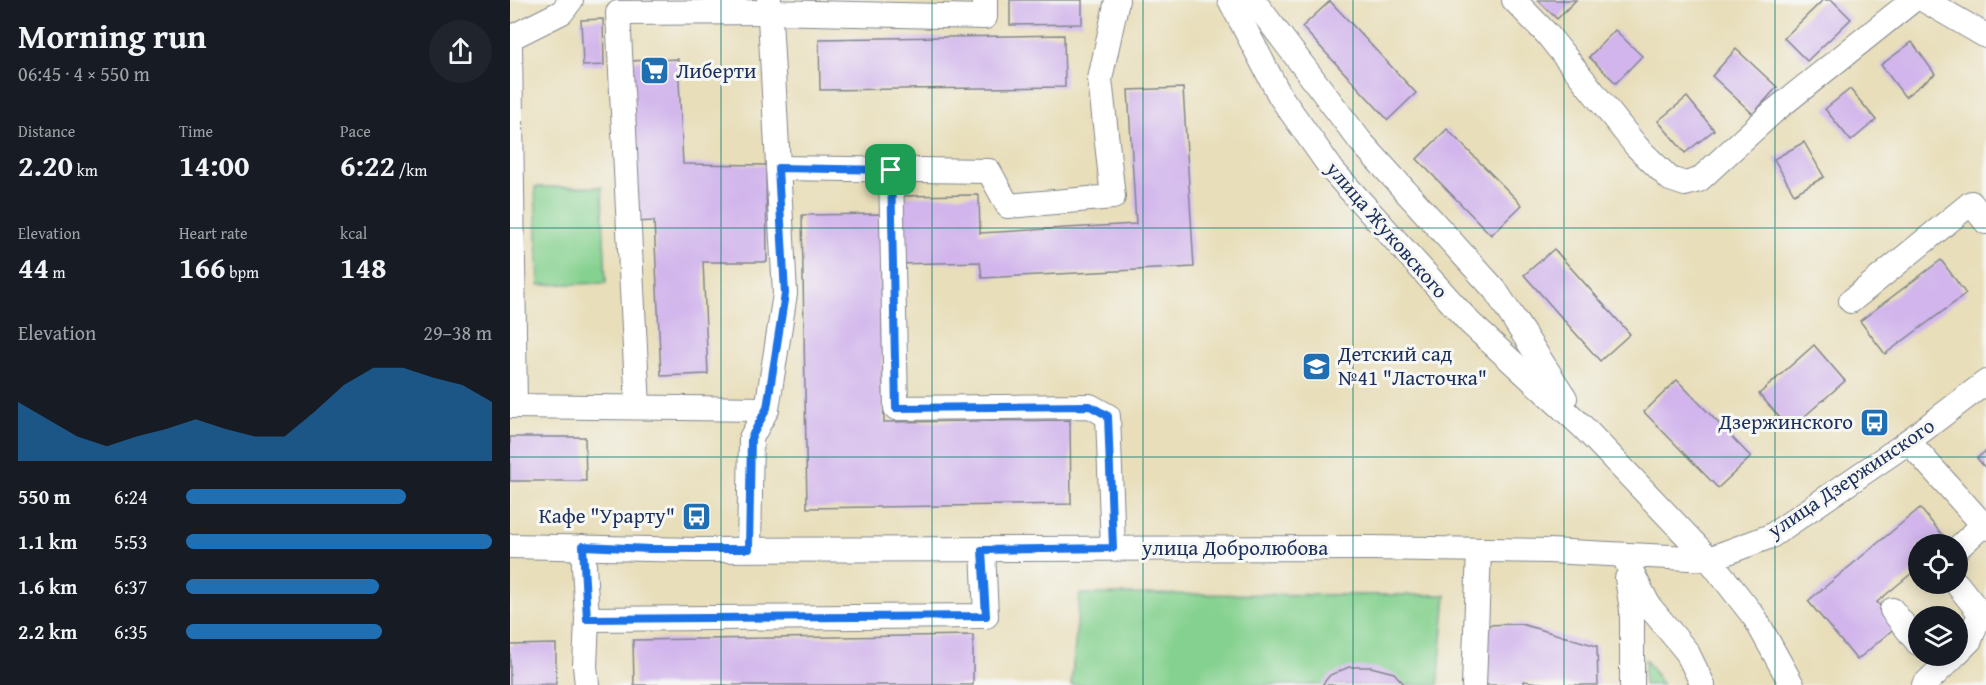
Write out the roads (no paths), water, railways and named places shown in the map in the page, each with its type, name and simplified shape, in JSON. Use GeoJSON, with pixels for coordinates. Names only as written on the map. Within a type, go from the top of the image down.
{"type":"FeatureCollection","features":[{"type":"Feature","properties":{"kind":"street"},"geometry":{"type":"LineString","coordinates":[[510,38],[562,12],[571,0]]}},
{"type":"Feature","properties":{"kind":"street"},"geometry":{"type":"LineString","coordinates":[[638,407],[618,13],[769,6],[985,17],[985,0]]}},
{"type":"Feature","properties":{"kind":"street"},"geometry":{"type":"LineString","coordinates":[[778,168],[989,171],[1008,206],[1113,197],[1100,79],[1117,0]]}},
{"type":"Feature","properties":{"kind":"street","name":"улица Жуковского"},"geometry":{"type":"LineString","coordinates":[[1230,0],[1280,96],[1333,171],[1470,323],[1584,428],[1709,559],[1755,618],[1792,685]]}},
{"type":"Feature","properties":{"kind":"street","name":"улица Жуковского"},"geometry":{"type":"LineString","coordinates":[[1252,0],[1361,142],[1495,290],[1584,428]]}},
{"type":"Feature","properties":{"kind":"street"},"geometry":{"type":"LineString","coordinates":[[1514,0],[1547,34],[1637,147],[1670,179],[1686,184],[1699,180],[1773,112],[1912,0]]}},
{"type":"Feature","properties":{"kind":"street"},"geometry":{"type":"LineString","coordinates":[[1924,0],[1986,36]]}},
{"type":"Feature","properties":{"kind":"street"},"geometry":{"type":"LineString","coordinates":[[749,549],[751,438],[767,408],[785,294],[769,6]]}},
{"type":"Feature","properties":{"kind":"street"},"geometry":{"type":"LineString","coordinates":[[510,46],[512,406],[767,408]]}},
{"type":"Feature","properties":{"kind":"street"},"geometry":{"type":"LineString","coordinates":[[891,170],[896,408],[1090,406],[1108,416],[1113,548]]}},
{"type":"Feature","properties":{"kind":"street"},"geometry":{"type":"LineString","coordinates":[[1851,301],[1979,196],[1986,222]]}},
{"type":"Feature","properties":{"kind":"street","name":"улица Дзержинского"},"geometry":{"type":"LineString","coordinates":[[1709,559],[1771,536],[1908,441],[1986,382]]}},
{"type":"Feature","properties":{"kind":"street"},"geometry":{"type":"LineString","coordinates":[[1908,441],[1984,526],[1968,540]]}},
{"type":"Feature","properties":{"kind":"street","name":"улица Добролюбова"},"geometry":{"type":"LineString","coordinates":[[510,546],[650,549],[1479,550],[1709,559]]}},
{"type":"Feature","properties":{"kind":"street"},"geometry":{"type":"LineString","coordinates":[[583,546],[587,619],[585,666],[587,685]]}},
{"type":"Feature","properties":{"kind":"street"},"geometry":{"type":"LineString","coordinates":[[587,619],[986,616],[982,550]]}},
{"type":"Feature","properties":{"kind":"street"},"geometry":{"type":"LineString","coordinates":[[1474,685],[1479,550]]}},
{"type":"Feature","properties":{"kind":"street"},"geometry":{"type":"LineString","coordinates":[[1623,555],[1632,610],[1632,685]]}},
{"type":"Feature","properties":{"kind":"street"},"geometry":{"type":"LineString","coordinates":[[1623,555],[1649,606],[1687,652],[1703,685]]}},
{"type":"Feature","properties":{"kind":"street"},"geometry":{"type":"LineString","coordinates":[[1965,594],[1980,613],[1968,642]]}},
{"type":"Feature","properties":{"kind":"street"},"geometry":{"type":"LineString","coordinates":[[1892,610],[1908,631]]}},
{"type":"Feature","properties":{"kind":"place","name":"Либерти"},"geometry":{"type":"Point","coordinates":[655,71]}},
{"type":"Feature","properties":{"kind":"place","name":"Детский сад №41 \"Ласточка\""},"geometry":{"type":"Point","coordinates":[1317,366]}},
{"type":"Feature","properties":{"kind":"place","name":"Дзержинского"},"geometry":{"type":"Point","coordinates":[1874,422]}},
{"type":"Feature","properties":{"kind":"place","name":"Кафе \"Урарту\""},"geometry":{"type":"Point","coordinates":[696,516]}}]}
